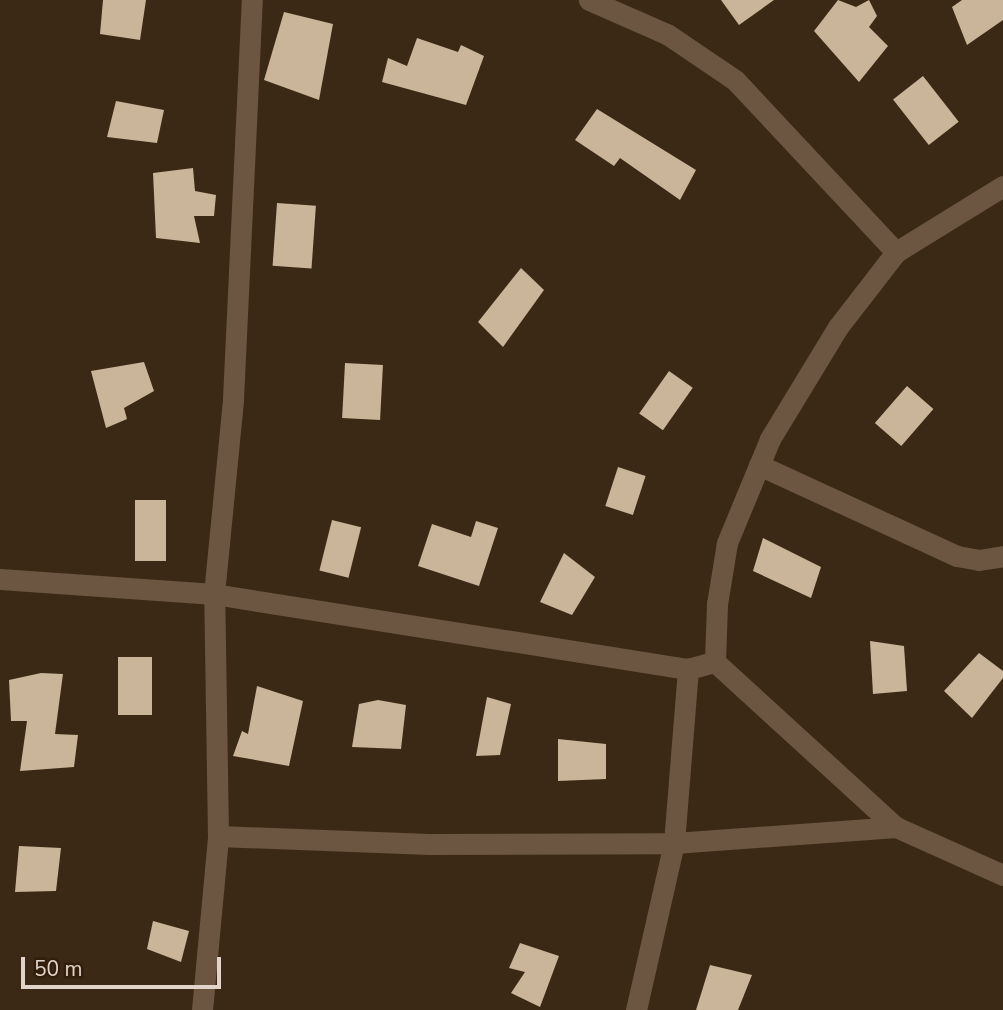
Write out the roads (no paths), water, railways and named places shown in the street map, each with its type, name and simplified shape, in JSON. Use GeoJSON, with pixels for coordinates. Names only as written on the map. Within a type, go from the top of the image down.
{"type":"FeatureCollection","features":[{"type":"Feature","properties":{"kind":"street"},"geometry":{"type":"LineString","coordinates":[[202,1010],[218,836],[214,594],[233,399],[252,0]]}},
{"type":"Feature","properties":{"kind":"street"},"geometry":{"type":"LineString","coordinates":[[589,0],[667,34],[735,80],[896,252]]}},
{"type":"Feature","properties":{"kind":"street"},"geometry":{"type":"LineString","coordinates":[[1003,186],[896,252],[838,327],[759,465],[727,542],[717,604],[715,662],[896,827],[1003,875]]}},
{"type":"Feature","properties":{"kind":"street"},"geometry":{"type":"LineString","coordinates":[[759,465],[957,556],[1003,556]]}},
{"type":"Feature","properties":{"kind":"street"},"geometry":{"type":"LineString","coordinates":[[0,579],[214,594],[688,670],[715,662]]}},
{"type":"Feature","properties":{"kind":"street"},"geometry":{"type":"LineString","coordinates":[[636,1010],[674,843],[688,670]]}},
{"type":"Feature","properties":{"kind":"street"},"geometry":{"type":"LineString","coordinates":[[218,836],[429,844],[674,843],[896,827]]}}]}
